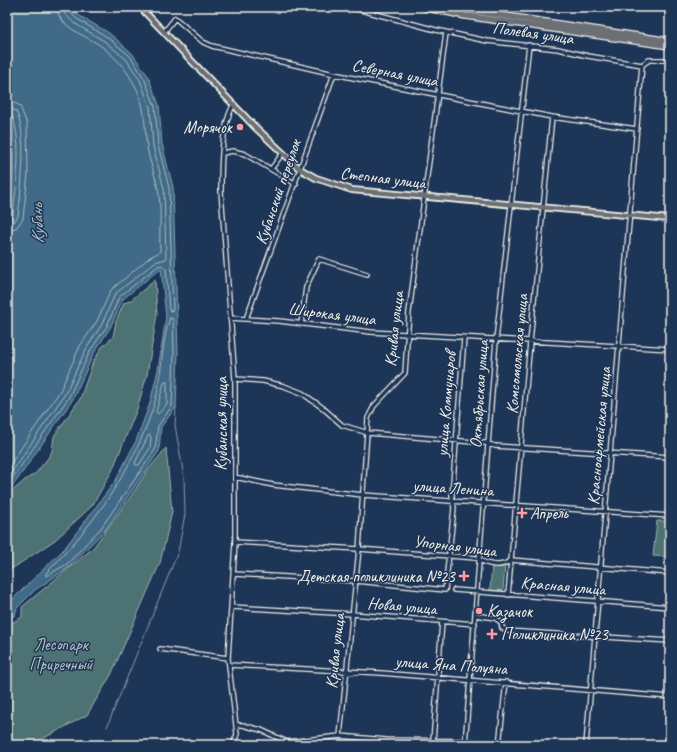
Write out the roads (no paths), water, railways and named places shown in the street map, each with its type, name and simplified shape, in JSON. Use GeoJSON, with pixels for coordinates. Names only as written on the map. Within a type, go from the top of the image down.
{"type":"FeatureCollection","features":[{"type":"Feature","properties":{"kind":"highway","name":"Полевая улица"},"geometry":{"type":"LineString","coordinates":[[423,7],[466,16],[670,46]]}},
{"type":"Feature","properties":{"kind":"highway","name":"Полевая улица"},"geometry":{"type":"LineString","coordinates":[[446,7],[670,41]]}},
{"type":"Feature","properties":{"kind":"main road","name":"Степная улица"},"geometry":{"type":"LineString","coordinates":[[140,7],[283,153],[300,169],[316,178],[352,190],[670,219]]}},
{"type":"Feature","properties":{"kind":"street","name":"Полевая улица"},"geometry":{"type":"LineString","coordinates":[[350,7],[446,33],[487,41],[558,49],[588,56],[642,65]]}},
{"type":"Feature","properties":{"kind":"street","name":"Северная улица"},"geometry":{"type":"LineString","coordinates":[[164,32],[175,18],[203,42],[212,46],[334,74],[439,95],[552,117],[637,129]]}},
{"type":"Feature","properties":{"kind":"street","name":"Кривая улица"},"geometry":{"type":"LineString","coordinates":[[340,736],[359,549],[368,418],[370,412],[405,373],[407,334],[423,196],[439,95],[446,33]]}},
{"type":"Feature","properties":{"kind":"street","name":"Октябрьская улица"},"geometry":{"type":"LineString","coordinates":[[465,743],[485,504],[496,340],[529,45]]}},
{"type":"Feature","properties":{"kind":"street"},"geometry":{"type":"LineString","coordinates":[[642,65],[649,60],[670,60]]}},
{"type":"Feature","properties":{"kind":"street","name":"Красноармейская улица"},"geometry":{"type":"LineString","coordinates":[[586,745],[620,347],[642,65]]}},
{"type":"Feature","properties":{"kind":"street","name":"Кубанский переулок"},"geometry":{"type":"LineString","coordinates":[[246,319],[296,184],[334,74]]}},
{"type":"Feature","properties":{"kind":"street","name":"Кубанская улица"},"geometry":{"type":"LineString","coordinates":[[233,745],[237,734],[228,658],[235,542],[235,379],[221,191],[223,153],[228,119],[234,104]]}},
{"type":"Feature","properties":{"kind":"street","name":"Комсомольская улица"},"geometry":{"type":"LineString","coordinates":[[508,594],[530,342],[552,117]]}},
{"type":"Feature","properties":{"kind":"street"},"geometry":{"type":"LineString","coordinates":[[223,153],[233,151],[245,154],[296,184]]}},
{"type":"Feature","properties":{"kind":"street"},"geometry":{"type":"LineString","coordinates":[[271,169],[283,153]]}},
{"type":"Feature","properties":{"kind":"street"},"geometry":{"type":"LineString","coordinates":[[301,324],[306,288],[319,259],[367,274]]}},
{"type":"Feature","properties":{"kind":"street","name":"Широкая улица"},"geometry":{"type":"LineString","coordinates":[[230,318],[372,332],[670,349]]}},
{"type":"Feature","properties":{"kind":"street","name":"улица Коммунаров"},"geometry":{"type":"LineString","coordinates":[[356,581],[445,590],[454,508],[452,496],[464,338]]}},
{"type":"Feature","properties":{"kind":"street"},"geometry":{"type":"LineString","coordinates":[[235,379],[262,381],[284,386],[302,393],[323,408],[342,425],[368,433],[456,442],[670,457]]}},
{"type":"Feature","properties":{"kind":"street","name":"улица Ленина"},"geometry":{"type":"LineString","coordinates":[[235,477],[273,485],[363,495],[670,516]]}},
{"type":"Feature","properties":{"kind":"street","name":"Упорная улица"},"geometry":{"type":"LineString","coordinates":[[235,542],[359,549],[476,558],[486,564],[502,565],[511,560],[601,569],[670,573]]}},
{"type":"Feature","properties":{"kind":"street"},"geometry":{"type":"LineString","coordinates":[[234,574],[356,581]]}},
{"type":"Feature","properties":{"kind":"street","name":"Красная улица"},"geometry":{"type":"LineString","coordinates":[[454,590],[670,607]]}},
{"type":"Feature","properties":{"kind":"street","name":"Новая улица"},"geometry":{"type":"LineString","coordinates":[[232,607],[352,614],[475,624]]}},
{"type":"Feature","properties":{"kind":"street"},"geometry":{"type":"LineString","coordinates":[[476,615],[495,618],[501,622],[502,628],[507,631],[595,635],[670,641]]}},
{"type":"Feature","properties":{"kind":"street"},"geometry":{"type":"LineString","coordinates":[[433,740],[442,622]]}},
{"type":"Feature","properties":{"kind":"street"},"geometry":{"type":"LineString","coordinates":[[160,649],[228,658]]}},
{"type":"Feature","properties":{"kind":"street","name":"улица Яна Полуяна"},"geometry":{"type":"LineString","coordinates":[[229,665],[346,670],[471,679],[670,697]]}},
{"type":"Feature","properties":{"kind":"street"},"geometry":{"type":"LineString","coordinates":[[499,744],[506,682]]}},
{"type":"Feature","properties":{"kind":"street"},"geometry":{"type":"LineString","coordinates":[[236,725],[243,725],[261,730],[288,744],[340,736],[386,740],[433,740],[513,745]]}},
{"type":"Feature","properties":{"kind":"water","name":"Кубань"},"geometry":{"type":"Polygon","coordinates":[[[7,7],[70,7],[80,16],[109,33],[132,53],[148,76],[159,105],[162,144],[173,187],[178,353],[176,407],[161,427],[159,451],[105,530],[69,567],[35,590],[17,608],[15,615],[7,620],[7,601],[14,598],[64,549],[116,480],[136,441],[150,403],[158,370],[166,317],[161,268],[123,299],[110,328],[94,353],[73,399],[13,486],[7,491],[7,235],[13,173],[13,128],[7,111],[7,7]]]}},
{"type":"Feature","properties":{"kind":"waterway"},"geometry":{"type":"LineString","coordinates":[[107,727],[178,552],[185,514],[184,477],[175,425],[176,407]]}},
{"type":"Feature","properties":{"kind":"place","name":"Морячок"},"geometry":{"type":"Point","coordinates":[240,127]}},
{"type":"Feature","properties":{"kind":"place","name":"Апрель"},"geometry":{"type":"Point","coordinates":[522,513]}},
{"type":"Feature","properties":{"kind":"place","name":"Детская поликлиника №23"},"geometry":{"type":"Point","coordinates":[464,576]}},
{"type":"Feature","properties":{"kind":"place","name":"Казачок"},"geometry":{"type":"Point","coordinates":[479,611]}},
{"type":"Feature","properties":{"kind":"place","name":"Поликлиника №23"},"geometry":{"type":"Point","coordinates":[492,634]}},
{"type":"Feature","properties":{"kind":"park label","name":"Лесопарк Приречный"},"geometry":{"type":"Point","coordinates":[61,654]}}]}
